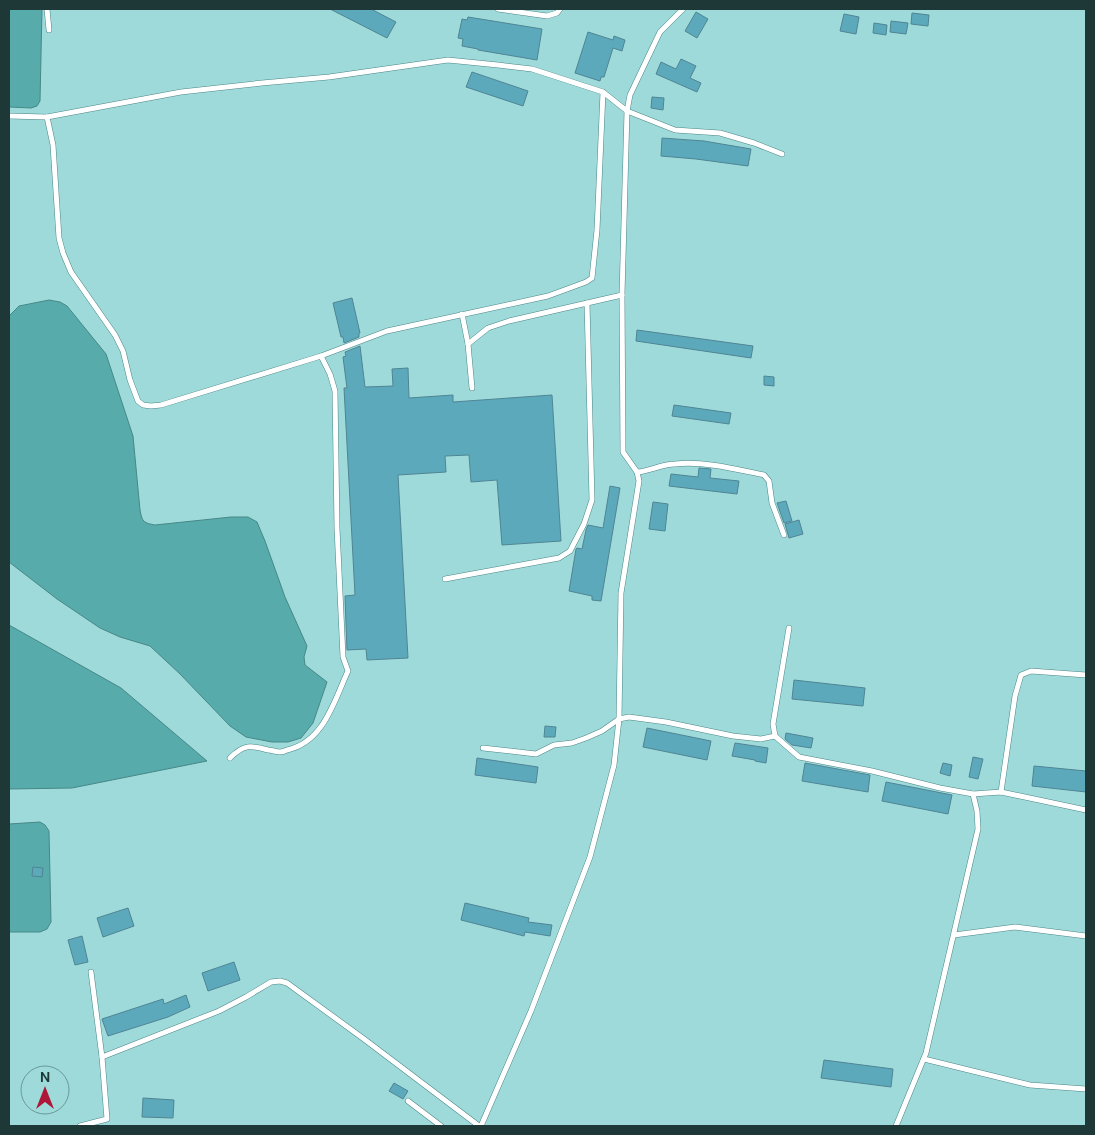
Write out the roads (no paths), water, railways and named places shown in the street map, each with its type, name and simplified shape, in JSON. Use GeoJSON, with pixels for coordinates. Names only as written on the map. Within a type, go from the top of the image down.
{"type":"FeatureCollection","features":[{"type":"Feature","properties":{"kind":"lane"},"geometry":{"type":"LineString","coordinates":[[47,9],[49,30]]}},
{"type":"Feature","properties":{"kind":"lane"},"geometry":{"type":"LineString","coordinates":[[498,9],[546,16],[557,13],[560,9]]}},
{"type":"Feature","properties":{"kind":"lane"},"geometry":{"type":"LineString","coordinates":[[102,1057],[219,1011],[271,982],[280,981],[287,983],[480,1126],[531,1011],[590,857],[614,765],[619,720],[621,593],[639,481],[637,472],[624,452],[622,295],[627,112],[630,95],[660,32],[683,9]]}},
{"type":"Feature","properties":{"kind":"lane"},"geometry":{"type":"LineString","coordinates":[[9,116],[47,118],[181,92],[329,77],[448,60],[532,69],[603,92],[627,112],[675,130],[720,133],[782,154]]}},
{"type":"Feature","properties":{"kind":"lane"},"geometry":{"type":"LineString","coordinates":[[47,118],[53,145],[59,238],[63,253],[71,272],[123,350],[138,401],[143,405],[151,406],[161,405],[321,356],[387,331],[548,296],[592,278],[597,230],[603,92]]}},
{"type":"Feature","properties":{"kind":"lane"},"geometry":{"type":"LineString","coordinates":[[468,344],[488,328],[509,321],[622,295]]}},
{"type":"Feature","properties":{"kind":"lane"},"geometry":{"type":"LineString","coordinates":[[445,579],[559,558],[570,552],[584,524],[592,500],[587,303]]}},
{"type":"Feature","properties":{"kind":"lane"},"geometry":{"type":"LineString","coordinates":[[462,314],[468,344],[472,388]]}},
{"type":"Feature","properties":{"kind":"lane"},"geometry":{"type":"LineString","coordinates":[[230,758],[237,751],[248,746],[280,752],[296,748],[312,738],[327,720],[348,671],[343,657],[337,528],[335,391],[330,374],[321,356]]}},
{"type":"Feature","properties":{"kind":"lane"},"geometry":{"type":"LineString","coordinates":[[637,472],[676,464],[710,465],[764,475],[769,481],[772,503],[784,535]]}},
{"type":"Feature","properties":{"kind":"lane"},"geometry":{"type":"LineString","coordinates":[[789,628],[773,724],[775,736],[799,757],[872,771],[940,788],[973,794],[1001,792],[1086,810]]}},
{"type":"Feature","properties":{"kind":"lane"},"geometry":{"type":"LineString","coordinates":[[1001,792],[1015,696],[1021,675],[1032,671],[1086,675]]}},
{"type":"Feature","properties":{"kind":"lane"},"geometry":{"type":"LineString","coordinates":[[483,748],[536,754],[554,745],[572,742],[602,732],[619,720],[629,717],[666,722],[733,736],[761,739],[775,736]]}},
{"type":"Feature","properties":{"kind":"lane"},"geometry":{"type":"LineString","coordinates":[[896,1126],[926,1054],[954,935],[978,829],[977,811],[973,794]]}},
{"type":"Feature","properties":{"kind":"lane"},"geometry":{"type":"LineString","coordinates":[[954,935],[1015,927],[1086,936]]}},
{"type":"Feature","properties":{"kind":"lane"},"geometry":{"type":"LineString","coordinates":[[80,1126],[107,1118],[102,1057],[91,972]]}},
{"type":"Feature","properties":{"kind":"lane"},"geometry":{"type":"LineString","coordinates":[[924,1059],[1030,1085],[1086,1089]]}},
{"type":"Feature","properties":{"kind":"lane"},"geometry":{"type":"LineString","coordinates":[[408,1101],[441,1126]]}},
{"type":"Feature","properties":{"kind":"water"},"geometry":{"type":"Polygon","coordinates":[[[9,9],[42,9],[40,101],[37,106],[31,108],[9,107],[9,9]]]}},
{"type":"Feature","properties":{"kind":"water"},"geometry":{"type":"Polygon","coordinates":[[[49,300],[60,302],[67,306],[106,354],[133,436],[140,510],[144,521],[155,525],[248,517],[257,522],[285,597],[307,646],[304,657],[305,665],[327,682],[313,723],[301,738],[288,742],[272,742],[246,737],[230,726],[150,646],[120,637],[100,628],[57,599],[9,562],[9,316],[19,306],[49,300]]]}},
{"type":"Feature","properties":{"kind":"water"},"geometry":{"type":"Polygon","coordinates":[[[9,625],[121,688],[207,761],[72,788],[9,789],[9,625]]]}},
{"type":"Feature","properties":{"kind":"water"},"geometry":{"type":"Polygon","coordinates":[[[40,822],[49,831],[51,922],[47,929],[40,932],[9,932],[9,824],[40,822]]]}}]}
